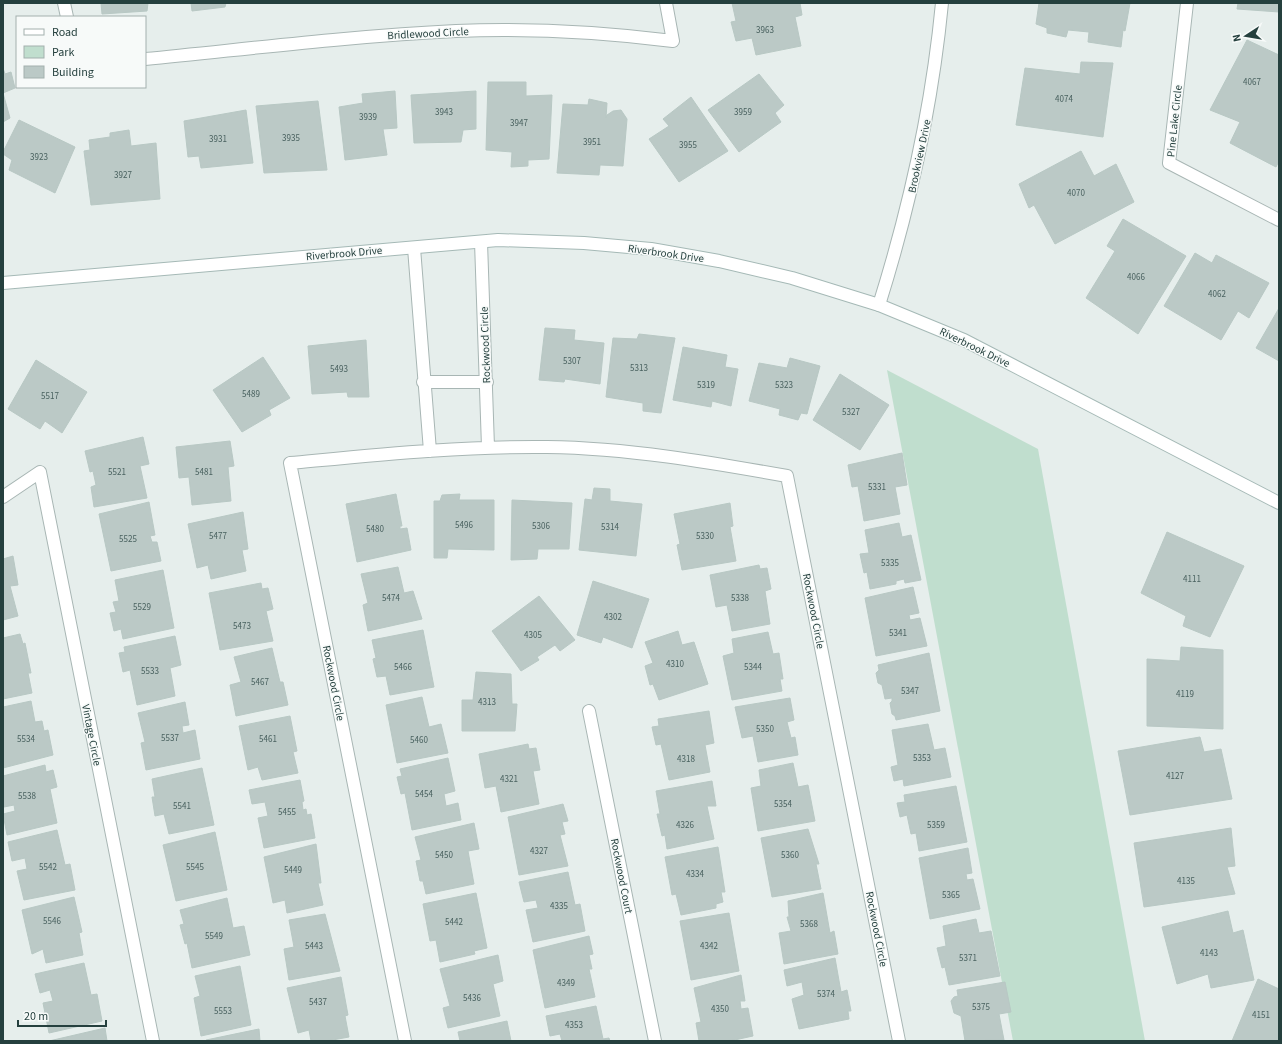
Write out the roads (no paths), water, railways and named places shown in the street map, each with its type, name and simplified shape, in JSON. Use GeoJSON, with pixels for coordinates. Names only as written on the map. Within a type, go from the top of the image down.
{"type":"FeatureCollection","features":[{"type":"Feature","properties":{"kind":"street"},"geometry":{"type":"LineString","coordinates":[[64,3],[67,16]]}},
{"type":"Feature","properties":{"kind":"street","name":"Bridlewood Circle"},"geometry":{"type":"LineString","coordinates":[[146,59],[378,36],[456,31],[531,30],[625,35],[673,40],[666,3]]}},
{"type":"Feature","properties":{"kind":"street","name":"Brookview Drive"},"geometry":{"type":"LineString","coordinates":[[879,306],[903,229],[924,138],[938,50],[942,3]]}},
{"type":"Feature","properties":{"kind":"street","name":"Pine Lake Circle"},"geometry":{"type":"LineString","coordinates":[[1187,3],[1169,163],[1279,220]]}},
{"type":"Feature","properties":{"kind":"street","name":"Riverbrook Drive"},"geometry":{"type":"LineString","coordinates":[[3,283],[193,265],[498,240],[584,243],[651,249],[719,261],[792,278],[879,306],[964,340],[1279,503]]}},
{"type":"Feature","properties":{"kind":"street","name":"Rockwood Circle"},"geometry":{"type":"LineString","coordinates":[[481,242],[487,382],[488,448]]}},
{"type":"Feature","properties":{"kind":"street"},"geometry":{"type":"LineString","coordinates":[[414,248],[423,382],[430,451]]}},
{"type":"Feature","properties":{"kind":"street"},"geometry":{"type":"LineString","coordinates":[[423,382],[487,382]]}},
{"type":"Feature","properties":{"kind":"street","name":"Rockwood Circle"},"geometry":{"type":"LineString","coordinates":[[405,1041],[290,463],[430,451],[548,447],[639,452],[787,476],[899,1041]]}},
{"type":"Feature","properties":{"kind":"street","name":"Vintage Circle"},"geometry":{"type":"LineString","coordinates":[[3,497],[40,472],[153,1041]]}},
{"type":"Feature","properties":{"kind":"street","name":"Rockwood Court"},"geometry":{"type":"LineString","coordinates":[[589,711],[655,1041]]}}]}
